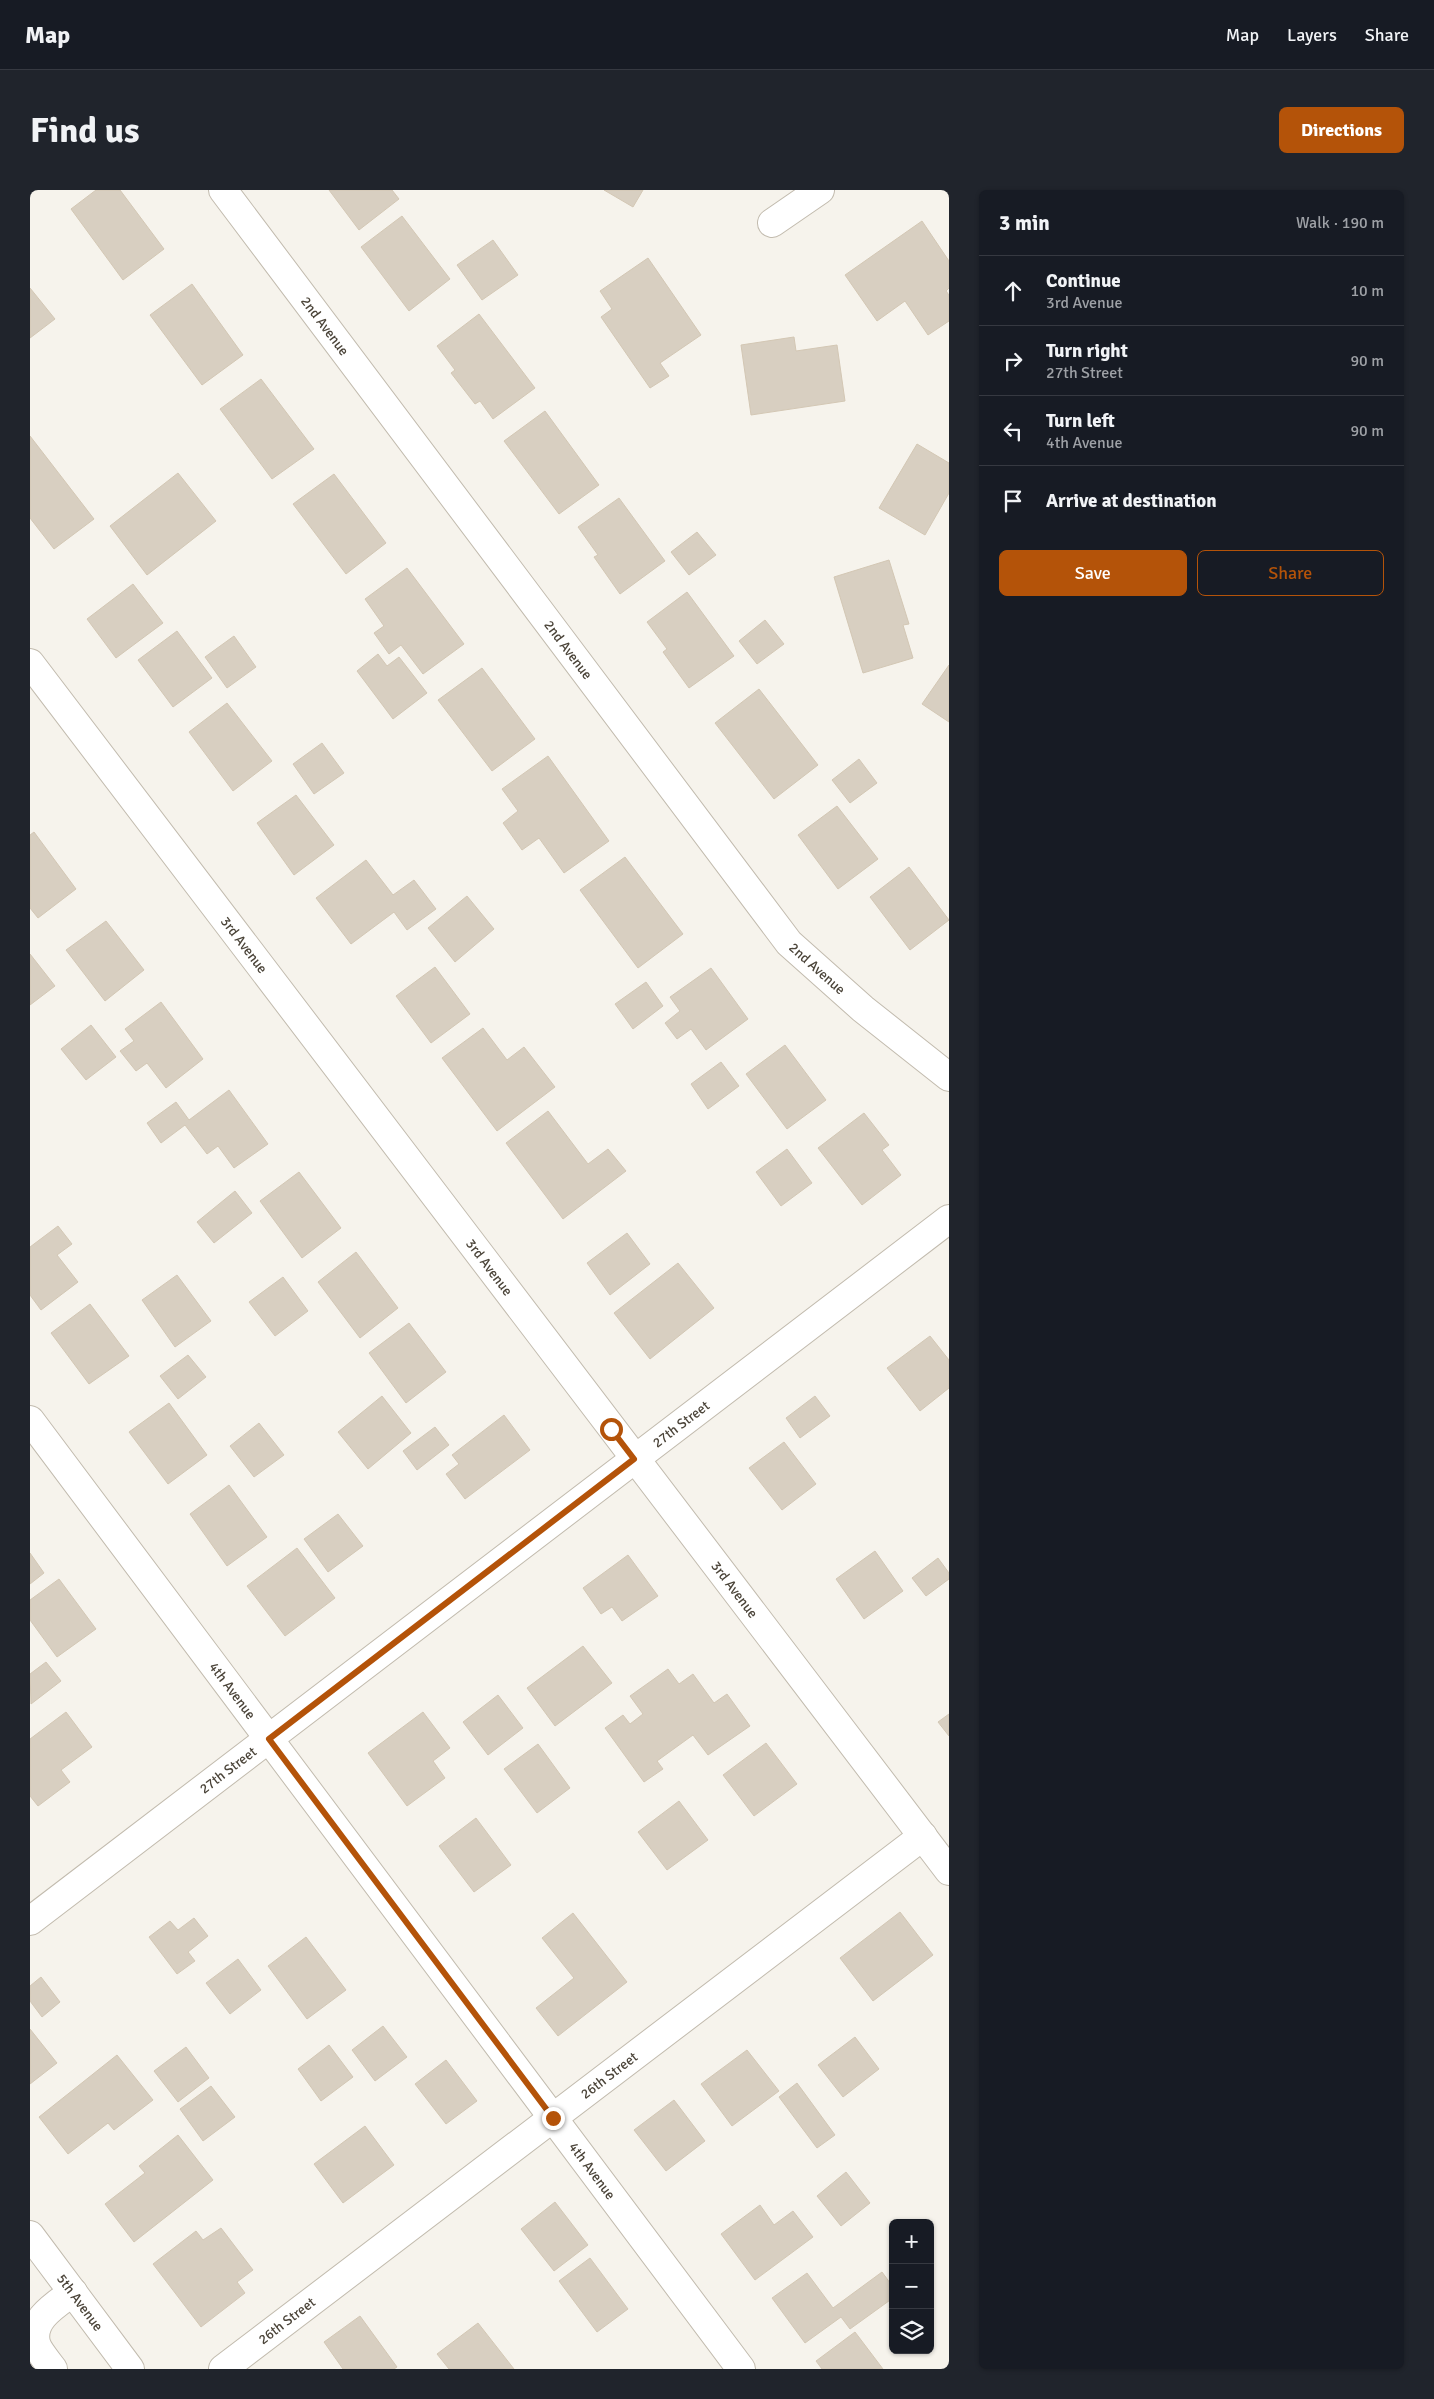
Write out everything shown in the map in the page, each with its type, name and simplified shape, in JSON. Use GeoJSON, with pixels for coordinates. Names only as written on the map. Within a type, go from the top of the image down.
{"type":"FeatureCollection","features":[{"type":"Feature","properties":{"kind":"street","name":"2nd Avenue"},"geometry":{"type":"LineString","coordinates":[[223,190],[789,943],[863,1009],[949,1077]]}},
{"type":"Feature","properties":{"kind":"street"},"geometry":{"type":"LineString","coordinates":[[772,223],[820,190]]}},
{"type":"Feature","properties":{"kind":"street","name":"3rd Avenue"},"geometry":{"type":"LineString","coordinates":[[30,663],[949,1871]]}},
{"type":"Feature","properties":{"kind":"street","name":"27th Street"},"geometry":{"type":"LineString","coordinates":[[30,1921],[949,1218]]}},
{"type":"Feature","properties":{"kind":"street","name":"4th Avenue"},"geometry":{"type":"LineString","coordinates":[[30,1420],[741,2369]]}},
{"type":"Feature","properties":{"kind":"street","name":"26th Street"},"geometry":{"type":"LineString","coordinates":[[223,2369],[923,1836]]}},
{"type":"Feature","properties":{"kind":"street","name":"5th Avenue"},"geometry":{"type":"LineString","coordinates":[[30,2234],[130,2369]]}},
{"type":"Feature","properties":{"kind":"street"},"geometry":{"type":"LineString","coordinates":[[53,2369],[36,2344],[36,2328],[45,2313],[72,2292]]}},
{"type":"Feature","properties":{"kind":"building"},"geometry":{"type":"Polygon","coordinates":[[[96,190],[120,190],[164,249],[123,280],[71,209],[96,190]]]}},
{"type":"Feature","properties":{"kind":"building"},"geometry":{"type":"Polygon","coordinates":[[[329,190],[392,190],[399,199],[359,230],[329,190]]]}},
{"type":"Feature","properties":{"kind":"building"},"geometry":{"type":"Polygon","coordinates":[[[604,190],[643,190],[633,207],[604,190]]]}},
{"type":"Feature","properties":{"kind":"building"},"geometry":{"type":"Polygon","coordinates":[[[402,216],[450,279],[409,311],[361,247],[402,216]]]}},
{"type":"Feature","properties":{"kind":"building"},"geometry":{"type":"Polygon","coordinates":[[[922,221],[949,261],[949,288],[946,291],[949,295],[949,321],[928,335],[905,301],[877,321],[845,275],[922,221]]]}},
{"type":"Feature","properties":{"kind":"building"},"geometry":{"type":"Polygon","coordinates":[[[493,240],[518,275],[482,300],[457,265],[493,240]]]}},
{"type":"Feature","properties":{"kind":"building"},"geometry":{"type":"Polygon","coordinates":[[[648,258],[701,335],[660,363],[669,376],[650,388],[601,317],[612,309],[600,291],[648,258]]]}},
{"type":"Feature","properties":{"kind":"building"},"geometry":{"type":"Polygon","coordinates":[[[192,284],[243,355],[202,385],[150,315],[192,284]]]}},
{"type":"Feature","properties":{"kind":"building"},"geometry":{"type":"Polygon","coordinates":[[[30,288],[55,319],[30,338],[30,288]]]}},
{"type":"Feature","properties":{"kind":"building"},"geometry":{"type":"Polygon","coordinates":[[[479,314],[535,388],[493,419],[480,401],[475,404],[451,373],[455,370],[437,346],[479,314]]]}},
{"type":"Feature","properties":{"kind":"building"},"geometry":{"type":"Polygon","coordinates":[[[794,337],[796,351],[837,345],[845,401],[751,415],[741,345],[794,337]]]}},
{"type":"Feature","properties":{"kind":"building"},"geometry":{"type":"Polygon","coordinates":[[[261,379],[314,449],[272,479],[220,409],[261,379]]]}},
{"type":"Feature","properties":{"kind":"building"},"geometry":{"type":"Polygon","coordinates":[[[545,411],[599,485],[559,514],[504,441],[545,411]]]}},
{"type":"Feature","properties":{"kind":"building"},"geometry":{"type":"Polygon","coordinates":[[[30,436],[94,519],[54,549],[30,518],[30,436]]]}},
{"type":"Feature","properties":{"kind":"building"},"geometry":{"type":"Polygon","coordinates":[[[917,444],[949,463],[949,493],[925,535],[879,508],[917,444]]]}},
{"type":"Feature","properties":{"kind":"building"},"geometry":{"type":"Polygon","coordinates":[[[178,473],[216,521],[147,575],[110,526],[178,473]]]}},
{"type":"Feature","properties":{"kind":"building"},"geometry":{"type":"Polygon","coordinates":[[[334,474],[386,543],[346,574],[293,504],[334,474]]]}},
{"type":"Feature","properties":{"kind":"building"},"geometry":{"type":"Polygon","coordinates":[[[619,498],[665,561],[620,594],[594,557],[598,555],[578,527],[619,498]]]}},
{"type":"Feature","properties":{"kind":"building"},"geometry":{"type":"Polygon","coordinates":[[[697,532],[716,555],[689,575],[671,552],[697,532]]]}},
{"type":"Feature","properties":{"kind":"building"},"geometry":{"type":"Polygon","coordinates":[[[889,560],[909,624],[903,625],[913,658],[863,673],[834,577],[889,560]]]}},
{"type":"Feature","properties":{"kind":"building"},"geometry":{"type":"Polygon","coordinates":[[[407,568],[464,644],[423,674],[401,645],[389,654],[374,633],[384,626],[365,599],[407,568]]]}},
{"type":"Feature","properties":{"kind":"building"},"geometry":{"type":"Polygon","coordinates":[[[133,584],[163,623],[116,658],[87,619],[133,584]]]}},
{"type":"Feature","properties":{"kind":"building"},"geometry":{"type":"Polygon","coordinates":[[[687,592],[734,656],[689,688],[663,652],[667,649],[647,622],[687,592]]]}},
{"type":"Feature","properties":{"kind":"building"},"geometry":{"type":"Polygon","coordinates":[[[765,620],[784,644],[757,664],[739,641],[765,620]]]}},
{"type":"Feature","properties":{"kind":"building"},"geometry":{"type":"Polygon","coordinates":[[[177,631],[212,678],[173,707],[138,660],[177,631]]]}},
{"type":"Feature","properties":{"kind":"building"},"geometry":{"type":"Polygon","coordinates":[[[234,636],[256,667],[227,688],[205,657],[234,636]]]}},
{"type":"Feature","properties":{"kind":"building"},"geometry":{"type":"Polygon","coordinates":[[[378,654],[387,666],[399,657],[427,693],[393,719],[357,671],[378,654]]]}},
{"type":"Feature","properties":{"kind":"building"},"geometry":{"type":"Polygon","coordinates":[[[949,665],[949,722],[922,704],[949,665]]]}},
{"type":"Feature","properties":{"kind":"building"},"geometry":{"type":"Polygon","coordinates":[[[482,668],[535,739],[492,771],[438,700],[482,668]]]}},
{"type":"Feature","properties":{"kind":"building"},"geometry":{"type":"Polygon","coordinates":[[[759,689],[818,765],[774,799],[715,723],[759,689]]]}},
{"type":"Feature","properties":{"kind":"building"},"geometry":{"type":"Polygon","coordinates":[[[227,703],[272,761],[233,791],[189,732],[227,703]]]}},
{"type":"Feature","properties":{"kind":"building"},"geometry":{"type":"Polygon","coordinates":[[[322,743],[344,773],[314,794],[293,764],[322,743]]]}},
{"type":"Feature","properties":{"kind":"building"},"geometry":{"type":"Polygon","coordinates":[[[548,756],[609,841],[564,873],[539,838],[522,850],[503,823],[518,811],[502,789],[548,756]]]}},
{"type":"Feature","properties":{"kind":"building"},"geometry":{"type":"Polygon","coordinates":[[[859,759],[877,783],[850,803],[832,780],[859,759]]]}},
{"type":"Feature","properties":{"kind":"building"},"geometry":{"type":"Polygon","coordinates":[[[296,795],[334,845],[294,875],[257,823],[296,795]]]}},
{"type":"Feature","properties":{"kind":"building"},"geometry":{"type":"Polygon","coordinates":[[[837,806],[878,859],[838,889],[798,835],[837,806]]]}},
{"type":"Feature","properties":{"kind":"building"},"geometry":{"type":"Polygon","coordinates":[[[34,832],[76,889],[38,918],[30,908],[30,835],[34,832]]]}},
{"type":"Feature","properties":{"kind":"building"},"geometry":{"type":"Polygon","coordinates":[[[625,857],[683,934],[638,968],[580,890],[625,857]]]}},
{"type":"Feature","properties":{"kind":"building"},"geometry":{"type":"Polygon","coordinates":[[[366,860],[393,895],[414,880],[436,909],[407,930],[394,912],[351,944],[316,898],[366,860]]]}},
{"type":"Feature","properties":{"kind":"building"},"geometry":{"type":"Polygon","coordinates":[[[909,867],[949,920],[910,950],[870,897],[909,867]]]}},
{"type":"Feature","properties":{"kind":"building"},"geometry":{"type":"Polygon","coordinates":[[[467,896],[494,929],[455,962],[428,928],[467,896]]]}},
{"type":"Feature","properties":{"kind":"building"},"geometry":{"type":"Polygon","coordinates":[[[106,921],[144,970],[105,1001],[66,950],[106,921]]]}},
{"type":"Feature","properties":{"kind":"building"},"geometry":{"type":"Polygon","coordinates":[[[30,954],[55,986],[30,1005],[30,954]]]}},
{"type":"Feature","properties":{"kind":"building"},"geometry":{"type":"Polygon","coordinates":[[[435,967],[470,1014],[431,1043],[396,996],[435,967]]]}},
{"type":"Feature","properties":{"kind":"building"},"geometry":{"type":"Polygon","coordinates":[[[711,968],[748,1019],[706,1050],[691,1029],[677,1039],[665,1023],[680,1011],[670,997],[711,968]]]}},
{"type":"Feature","properties":{"kind":"building"},"geometry":{"type":"Polygon","coordinates":[[[646,982],[663,1006],[633,1029],[615,1004],[646,982]]]}},
{"type":"Feature","properties":{"kind":"building"},"geometry":{"type":"Polygon","coordinates":[[[161,1002],[203,1059],[166,1088],[147,1063],[136,1071],[120,1051],[134,1041],[125,1029],[161,1002]]]}},
{"type":"Feature","properties":{"kind":"building"},"geometry":{"type":"Polygon","coordinates":[[[91,1025],[116,1057],[86,1080],[61,1049],[91,1025]]]}},
{"type":"Feature","properties":{"kind":"building"},"geometry":{"type":"Polygon","coordinates":[[[483,1028],[507,1060],[524,1047],[555,1087],[497,1131],[442,1058],[483,1028]]]}},
{"type":"Feature","properties":{"kind":"building"},"geometry":{"type":"Polygon","coordinates":[[[785,1045],[826,1100],[787,1129],[746,1074],[785,1045]]]}},
{"type":"Feature","properties":{"kind":"building"},"geometry":{"type":"Polygon","coordinates":[[[721,1062],[739,1086],[708,1109],[691,1084],[721,1062]]]}},
{"type":"Feature","properties":{"kind":"building"},"geometry":{"type":"Polygon","coordinates":[[[229,1090],[268,1144],[234,1168],[218,1146],[207,1154],[185,1125],[161,1143],[147,1123],[176,1102],[189,1120],[229,1090]]]}},
{"type":"Feature","properties":{"kind":"building"},"geometry":{"type":"Polygon","coordinates":[[[548,1111],[588,1164],[608,1149],[626,1171],[563,1219],[506,1143],[548,1111]]]}},
{"type":"Feature","properties":{"kind":"building"},"geometry":{"type":"Polygon","coordinates":[[[864,1113],[889,1145],[882,1150],[901,1175],[862,1205],[818,1148],[864,1113]]]}},
{"type":"Feature","properties":{"kind":"building"},"geometry":{"type":"Polygon","coordinates":[[[787,1149],[812,1183],[781,1206],[756,1172],[787,1149]]]}},
{"type":"Feature","properties":{"kind":"building"},"geometry":{"type":"Polygon","coordinates":[[[299,1172],[341,1228],[302,1258],[260,1201],[299,1172]]]}},
{"type":"Feature","properties":{"kind":"building"},"geometry":{"type":"Polygon","coordinates":[[[235,1191],[252,1213],[214,1243],[197,1222],[235,1191]]]}},
{"type":"Feature","properties":{"kind":"building"},"geometry":{"type":"Polygon","coordinates":[[[58,1226],[72,1244],[57,1255],[78,1282],[41,1310],[30,1295],[30,1247],[58,1226]]]}},
{"type":"Feature","properties":{"kind":"building"},"geometry":{"type":"Polygon","coordinates":[[[627,1233],[650,1264],[610,1295],[587,1263],[627,1233]]]}},
{"type":"Feature","properties":{"kind":"building"},"geometry":{"type":"Polygon","coordinates":[[[356,1252],[398,1308],[360,1338],[318,1282],[356,1252]]]}},
{"type":"Feature","properties":{"kind":"building"},"geometry":{"type":"Polygon","coordinates":[[[678,1263],[714,1308],[650,1359],[614,1313],[678,1263]]]}},
{"type":"Feature","properties":{"kind":"building"},"geometry":{"type":"Polygon","coordinates":[[[177,1275],[211,1321],[175,1347],[142,1300],[177,1275]]]}},
{"type":"Feature","properties":{"kind":"building"},"geometry":{"type":"Polygon","coordinates":[[[283,1277],[308,1311],[275,1336],[249,1302],[283,1277]]]}},
{"type":"Feature","properties":{"kind":"building"},"geometry":{"type":"Polygon","coordinates":[[[90,1304],[129,1356],[89,1384],[51,1333],[90,1304]]]}},
{"type":"Feature","properties":{"kind":"building"},"geometry":{"type":"Polygon","coordinates":[[[409,1323],[446,1372],[406,1403],[369,1353],[409,1323]]]}},
{"type":"Feature","properties":{"kind":"building"},"geometry":{"type":"Polygon","coordinates":[[[930,1336],[949,1360],[949,1388],[920,1411],[887,1368],[930,1336]]]}},
{"type":"Feature","properties":{"kind":"building"},"geometry":{"type":"Polygon","coordinates":[[[188,1355],[206,1377],[178,1399],[160,1376],[188,1355]]]}},
{"type":"Feature","properties":{"kind":"building"},"geometry":{"type":"Polygon","coordinates":[[[382,1396],[411,1433],[368,1469],[338,1432],[382,1396]]]}},
{"type":"Feature","properties":{"kind":"building"},"geometry":{"type":"Polygon","coordinates":[[[815,1396],[830,1416],[800,1438],[786,1418],[815,1396]]]}},
{"type":"Feature","properties":{"kind":"building"},"geometry":{"type":"Polygon","coordinates":[[[169,1403],[207,1455],[168,1484],[129,1432],[169,1403]]]}},
{"type":"Feature","properties":{"kind":"building"},"geometry":{"type":"Polygon","coordinates":[[[504,1415],[530,1450],[465,1499],[446,1474],[459,1464],[452,1455],[504,1415]]]}},
{"type":"Feature","properties":{"kind":"building"},"geometry":{"type":"Polygon","coordinates":[[[259,1423],[284,1455],[254,1477],[230,1446],[259,1423]]]}},
{"type":"Feature","properties":{"kind":"building"},"geometry":{"type":"Polygon","coordinates":[[[435,1427],[449,1445],[417,1470],[403,1451],[435,1427]]]}},
{"type":"Feature","properties":{"kind":"building"},"geometry":{"type":"Polygon","coordinates":[[[784,1442],[816,1484],[782,1510],[749,1468],[784,1442]]]}},
{"type":"Feature","properties":{"kind":"building"},"geometry":{"type":"Polygon","coordinates":[[[229,1485],[267,1537],[227,1566],[190,1514],[229,1485]]]}},
{"type":"Feature","properties":{"kind":"building"},"geometry":{"type":"Polygon","coordinates":[[[338,1514],[363,1546],[328,1572],[304,1539],[338,1514]]]}},
{"type":"Feature","properties":{"kind":"building"},"geometry":{"type":"Polygon","coordinates":[[[297,1548],[335,1598],[285,1636],[247,1586],[297,1548]]]}},
{"type":"Feature","properties":{"kind":"building"},"geometry":{"type":"Polygon","coordinates":[[[875,1551],[903,1591],[864,1619],[836,1579],[875,1551]]]}},
{"type":"Feature","properties":{"kind":"building"},"geometry":{"type":"Polygon","coordinates":[[[30,1553],[44,1573],[30,1584],[30,1553]]]}},
{"type":"Feature","properties":{"kind":"building"},"geometry":{"type":"Polygon","coordinates":[[[628,1555],[658,1596],[622,1621],[612,1607],[601,1614],[583,1588],[628,1555]]]}},
{"type":"Feature","properties":{"kind":"building"},"geometry":{"type":"Polygon","coordinates":[[[938,1558],[949,1573],[949,1579],[926,1596],[912,1578],[938,1558]]]}},
{"type":"Feature","properties":{"kind":"building"},"geometry":{"type":"Polygon","coordinates":[[[59,1579],[96,1629],[57,1657],[30,1620],[30,1600],[59,1579]]]}},
{"type":"Feature","properties":{"kind":"building"},"geometry":{"type":"Polygon","coordinates":[[[583,1646],[612,1683],[555,1726],[527,1688],[583,1646]]]}},
{"type":"Feature","properties":{"kind":"building"},"geometry":{"type":"Polygon","coordinates":[[[46,1662],[61,1681],[31,1704],[30,1674],[46,1662]]]}},
{"type":"Feature","properties":{"kind":"building"},"geometry":{"type":"Polygon","coordinates":[[[668,1669],[679,1684],[693,1674],[714,1703],[727,1694],[750,1726],[708,1755],[693,1735],[657,1761],[663,1769],[644,1782],[605,1728],[623,1715],[630,1724],[643,1714],[630,1696],[668,1669]]]}},
{"type":"Feature","properties":{"kind":"building"},"geometry":{"type":"Polygon","coordinates":[[[498,1695],[523,1728],[488,1755],[463,1722],[498,1695]]]}},
{"type":"Feature","properties":{"kind":"building"},"geometry":{"type":"Polygon","coordinates":[[[66,1712],[92,1747],[61,1770],[70,1782],[38,1806],[30,1796],[30,1739],[66,1712]]]}},
{"type":"Feature","properties":{"kind":"building"},"geometry":{"type":"Polygon","coordinates":[[[423,1712],[450,1748],[433,1761],[445,1778],[407,1806],[368,1753],[423,1712]]]}},
{"type":"Feature","properties":{"kind":"building"},"geometry":{"type":"Polygon","coordinates":[[[949,1714],[949,1736],[938,1722],[949,1714]]]}},
{"type":"Feature","properties":{"kind":"building"},"geometry":{"type":"Polygon","coordinates":[[[766,1743],[797,1784],[754,1816],[723,1775],[766,1743]]]}},
{"type":"Feature","properties":{"kind":"building"},"geometry":{"type":"Polygon","coordinates":[[[538,1744],[570,1788],[537,1813],[504,1769],[538,1744]]]}},
{"type":"Feature","properties":{"kind":"building"},"geometry":{"type":"Polygon","coordinates":[[[679,1801],[708,1840],[667,1870],[638,1832],[679,1801]]]}},
{"type":"Feature","properties":{"kind":"building"},"geometry":{"type":"Polygon","coordinates":[[[476,1818],[511,1865],[474,1892],[439,1846],[476,1818]]]}},
{"type":"Feature","properties":{"kind":"building"},"geometry":{"type":"Polygon","coordinates":[[[900,1912],[933,1955],[873,2001],[840,1958],[900,1912]]]}},
{"type":"Feature","properties":{"kind":"building"},"geometry":{"type":"Polygon","coordinates":[[[573,1913],[627,1982],[558,2036],[536,2008],[574,1978],[542,1938],[573,1913]]]}},
{"type":"Feature","properties":{"kind":"building"},"geometry":{"type":"Polygon","coordinates":[[[194,1918],[208,1936],[188,1952],[195,1961],[177,1974],[149,1937],[170,1921],[178,1930],[194,1918]]]}},
{"type":"Feature","properties":{"kind":"building"},"geometry":{"type":"Polygon","coordinates":[[[306,1937],[346,1990],[307,2019],[268,1966],[306,1937]]]}},
{"type":"Feature","properties":{"kind":"building"},"geometry":{"type":"Polygon","coordinates":[[[238,1959],[261,1990],[230,2014],[206,1983],[238,1959]]]}},
{"type":"Feature","properties":{"kind":"building"},"geometry":{"type":"Polygon","coordinates":[[[41,1977],[60,2002],[42,2017],[30,2001],[30,1986],[41,1977]]]}},
{"type":"Feature","properties":{"kind":"building"},"geometry":{"type":"Polygon","coordinates":[[[383,2026],[407,2057],[375,2081],[352,2050],[383,2026]]]}},
{"type":"Feature","properties":{"kind":"building"},"geometry":{"type":"Polygon","coordinates":[[[30,2029],[57,2063],[30,2084],[30,2029]]]}},
{"type":"Feature","properties":{"kind":"building"},"geometry":{"type":"Polygon","coordinates":[[[855,2037],[879,2069],[843,2097],[818,2065],[855,2037]]]}},
{"type":"Feature","properties":{"kind":"building"},"geometry":{"type":"Polygon","coordinates":[[[329,2045],[353,2077],[321,2101],[298,2069],[329,2045]]]}},
{"type":"Feature","properties":{"kind":"building"},"geometry":{"type":"Polygon","coordinates":[[[186,2047],[209,2078],[178,2102],[154,2071],[186,2047]]]}},
{"type":"Feature","properties":{"kind":"building"},"geometry":{"type":"Polygon","coordinates":[[[747,2050],[779,2091],[732,2126],[701,2084],[747,2050]]]}},
{"type":"Feature","properties":{"kind":"building"},"geometry":{"type":"Polygon","coordinates":[[[117,2055],[153,2100],[114,2130],[108,2123],[68,2154],[39,2117],[117,2055]]]}},
{"type":"Feature","properties":{"kind":"building"},"geometry":{"type":"Polygon","coordinates":[[[446,2060],[477,2101],[446,2124],[415,2084],[446,2060]]]}},
{"type":"Feature","properties":{"kind":"building"},"geometry":{"type":"Polygon","coordinates":[[[797,2083],[835,2135],[817,2148],[779,2097],[797,2083]]]}},
{"type":"Feature","properties":{"kind":"building"},"geometry":{"type":"Polygon","coordinates":[[[211,2086],[235,2117],[203,2141],[180,2109],[211,2086]]]}},
{"type":"Feature","properties":{"kind":"building"},"geometry":{"type":"Polygon","coordinates":[[[674,2100],[705,2141],[666,2171],[634,2130],[674,2100]]]}},
{"type":"Feature","properties":{"kind":"building"},"geometry":{"type":"Polygon","coordinates":[[[365,2126],[394,2165],[343,2203],[314,2164],[365,2126]]]}},
{"type":"Feature","properties":{"kind":"building"},"geometry":{"type":"Polygon","coordinates":[[[178,2135],[213,2180],[134,2242],[105,2204],[145,2173],[139,2166],[178,2135]]]}},
{"type":"Feature","properties":{"kind":"building"},"geometry":{"type":"Polygon","coordinates":[[[846,2172],[870,2203],[841,2226],[817,2196],[846,2172]]]}},
{"type":"Feature","properties":{"kind":"building"},"geometry":{"type":"Polygon","coordinates":[[[555,2202],[588,2245],[554,2271],[521,2229],[555,2202]]]}},
{"type":"Feature","properties":{"kind":"building"},"geometry":{"type":"Polygon","coordinates":[[[760,2205],[774,2225],[793,2211],[813,2237],[755,2280],[721,2234],[760,2205]]]}},
{"type":"Feature","properties":{"kind":"building"},"geometry":{"type":"Polygon","coordinates":[[[221,2228],[253,2270],[237,2282],[245,2293],[201,2327],[153,2264],[196,2231],[203,2240],[221,2228]]]}},
{"type":"Feature","properties":{"kind":"building"},"geometry":{"type":"Polygon","coordinates":[[[590,2258],[628,2309],[597,2332],[559,2281],[590,2258]]]}},
{"type":"Feature","properties":{"kind":"building"},"geometry":{"type":"Polygon","coordinates":[[[882,2272],[889,2282],[889,2301],[850,2329],[841,2317],[805,2343],[772,2298],[807,2273],[833,2308],[882,2272]]]}},
{"type":"Feature","properties":{"kind":"building"},"geometry":{"type":"Polygon","coordinates":[[[360,2316],[397,2367],[394,2369],[343,2369],[324,2342],[360,2316]]]}},
{"type":"Feature","properties":{"kind":"building"},"geometry":{"type":"Polygon","coordinates":[[[478,2323],[514,2369],[449,2369],[437,2354],[478,2323]]]}},
{"type":"Feature","properties":{"kind":"building"},"geometry":{"type":"Polygon","coordinates":[[[855,2332],[883,2369],[822,2369],[816,2361],[855,2332]]]}},
{"type":"Feature","properties":{"kind":"route"},"geometry":{"type":"LineString","coordinates":[[553,2118],[269,1739],[634,1459],[611,1429]]}}]}
